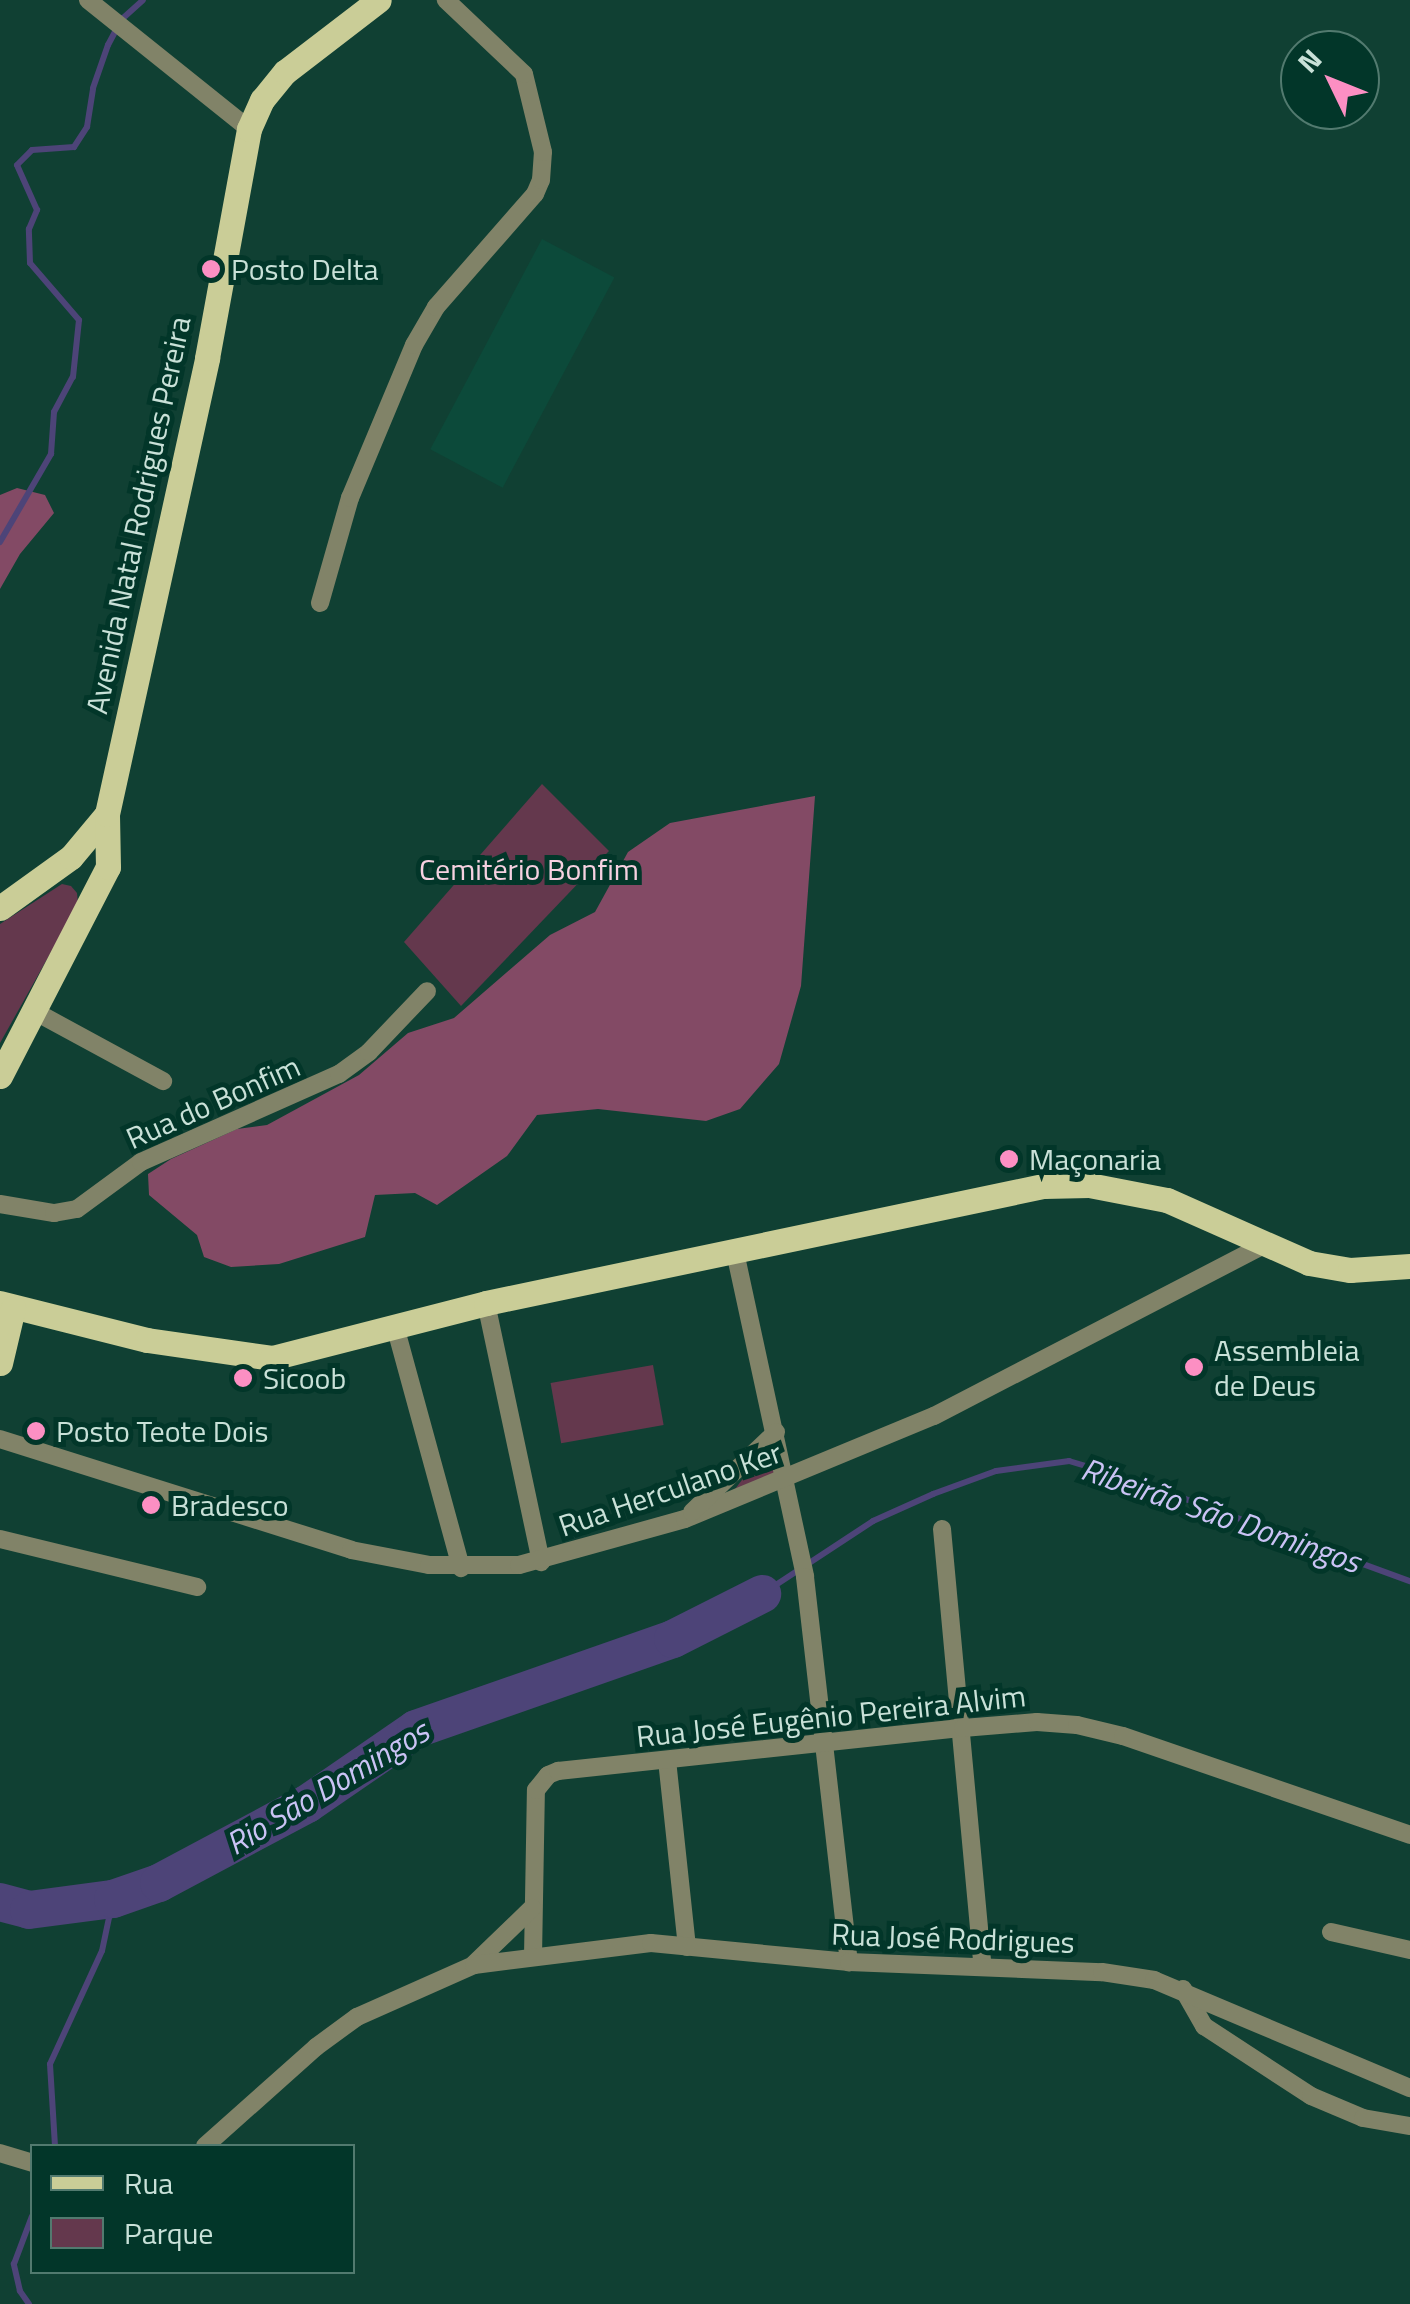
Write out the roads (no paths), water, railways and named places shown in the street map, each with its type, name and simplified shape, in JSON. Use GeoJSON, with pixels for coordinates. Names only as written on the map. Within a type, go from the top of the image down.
{"type":"FeatureCollection","features":[{"type":"Feature","properties":{"kind":"main road","name":"Avenida Natal Rodrigues Pereira"},"geometry":{"type":"LineString","coordinates":[[0,1076],[108,867],[107,814],[208,358],[249,130],[262,100],[285,72],[380,0]]}},
{"type":"Feature","properties":{"kind":"main road"},"geometry":{"type":"LineString","coordinates":[[0,908],[71,857],[107,814]]}},
{"type":"Feature","properties":{"kind":"main road"},"geometry":{"type":"LineString","coordinates":[[71,857],[108,867]]}},
{"type":"Feature","properties":{"kind":"main road"},"geometry":{"type":"LineString","coordinates":[[0,1363],[7,1305],[147,1340],[261,1358],[486,1303],[1043,1186],[1089,1185],[1167,1200],[1309,1263],[1350,1270],[1410,1266]]}},
{"type":"Feature","properties":{"kind":"street"},"geometry":{"type":"LineString","coordinates":[[320,603],[356,480],[414,345],[448,292],[535,194],[541,180],[543,152],[524,74],[446,0]]}},
{"type":"Feature","properties":{"kind":"street"},"geometry":{"type":"LineString","coordinates":[[95,6],[249,130]]}},
{"type":"Feature","properties":{"kind":"street","name":"Rua do Bonfim"},"geometry":{"type":"LineString","coordinates":[[0,1204],[54,1213],[77,1209],[141,1162],[339,1074],[369,1052],[427,991]]}},
{"type":"Feature","properties":{"kind":"street"},"geometry":{"type":"LineString","coordinates":[[34,1011],[164,1081]]}},
{"type":"Feature","properties":{"kind":"street","name":"Rua Herculano Ker"},"geometry":{"type":"LineString","coordinates":[[0,1439],[351,1550],[461,1568],[541,1562],[685,1519],[934,1416],[1264,1245]]}},
{"type":"Feature","properties":{"kind":"street"},"geometry":{"type":"LineString","coordinates":[[735,1252],[804,1578],[827,1744],[849,1962]]}},
{"type":"Feature","properties":{"kind":"street"},"geometry":{"type":"LineString","coordinates":[[486,1303],[541,1562]]}},
{"type":"Feature","properties":{"kind":"street"},"geometry":{"type":"LineString","coordinates":[[396,1326],[461,1568]]}},
{"type":"Feature","properties":{"kind":"street"},"geometry":{"type":"LineString","coordinates":[[685,1519],[776,1432]]}},
{"type":"Feature","properties":{"kind":"street"},"geometry":{"type":"LineString","coordinates":[[942,1529],[984,1967]]}},
{"type":"Feature","properties":{"kind":"street"},"geometry":{"type":"LineString","coordinates":[[0,1539],[197,1587]]}},
{"type":"Feature","properties":{"kind":"street","name":"Rua José Eugênio Pereira Alvim"},"geometry":{"type":"LineString","coordinates":[[533,1957],[536,1790],[541,1781],[558,1771],[1037,1722],[1100,1730],[1410,1834]]}},
{"type":"Feature","properties":{"kind":"street"},"geometry":{"type":"LineString","coordinates":[[667,1760],[686,1947]]}},
{"type":"Feature","properties":{"kind":"street","name":"Rua José Rodrigues"},"geometry":{"type":"LineString","coordinates":[[474,1964],[532,1908]]}},
{"type":"Feature","properties":{"kind":"street"},"geometry":{"type":"LineString","coordinates":[[1331,1932],[1410,1950]]}},
{"type":"Feature","properties":{"kind":"street","name":"Rua José Rodrigues"},"geometry":{"type":"LineString","coordinates":[[207,2144],[346,2024],[474,1964],[652,1943],[849,1962],[1102,1972],[1183,1989],[1410,2088]]}},
{"type":"Feature","properties":{"kind":"street"},"geometry":{"type":"LineString","coordinates":[[1183,1989],[1204,2026],[1312,2096],[1363,2118],[1410,2126]]}},
{"type":"Feature","properties":{"kind":"street"},"geometry":{"type":"LineString","coordinates":[[0,2153],[30,2162]]}},
{"type":"Feature","properties":{"kind":"waterway"},"geometry":{"type":"LineString","coordinates":[[0,542],[51,454],[54,412],[73,377],[79,320],[30,263],[29,229],[37,210],[17,165],[32,150],[74,147],[87,127],[93,88],[108,45],[122,19],[143,0]]}},
{"type":"Feature","properties":{"kind":"waterway","name":"Ribeirão São Domingos"},"geometry":{"type":"LineString","coordinates":[[762,1594],[873,1521],[933,1494],[996,1471],[1069,1461],[1139,1482],[1410,1581]]}},
{"type":"Feature","properties":{"kind":"waterway","name":"Rio São Domingos"},"geometry":{"type":"LineString","coordinates":[[0,1902],[29,1910],[113,1899],[159,1883],[307,1804],[416,1729],[673,1639],[762,1594]]}},
{"type":"Feature","properties":{"kind":"waterway"},"geometry":{"type":"LineString","coordinates":[[55,2144],[50,2064],[102,1951],[113,1899]]}},
{"type":"Feature","properties":{"kind":"waterway"},"geometry":{"type":"LineString","coordinates":[[29,2304],[20,2291],[14,2264],[30,2221]]}},
{"type":"Feature","properties":{"kind":"place","name":"Posto Delta"},"geometry":{"type":"Point","coordinates":[211,269]}},
{"type":"Feature","properties":{"kind":"place","name":"Maçonaria"},"geometry":{"type":"Point","coordinates":[1009,1159]}},
{"type":"Feature","properties":{"kind":"place","name":"Assembleia de Deus"},"geometry":{"type":"Point","coordinates":[1194,1367]}},
{"type":"Feature","properties":{"kind":"place","name":"Sicoob"},"geometry":{"type":"Point","coordinates":[243,1378]}},
{"type":"Feature","properties":{"kind":"place","name":"Posto Teote Dois"},"geometry":{"type":"Point","coordinates":[36,1431]}},
{"type":"Feature","properties":{"kind":"place","name":"Bradesco"},"geometry":{"type":"Point","coordinates":[151,1505]}},
{"type":"Feature","properties":{"kind":"park label","name":"Cemitério Bonfim"},"geometry":{"type":"Point","coordinates":[529,869]}}]}
